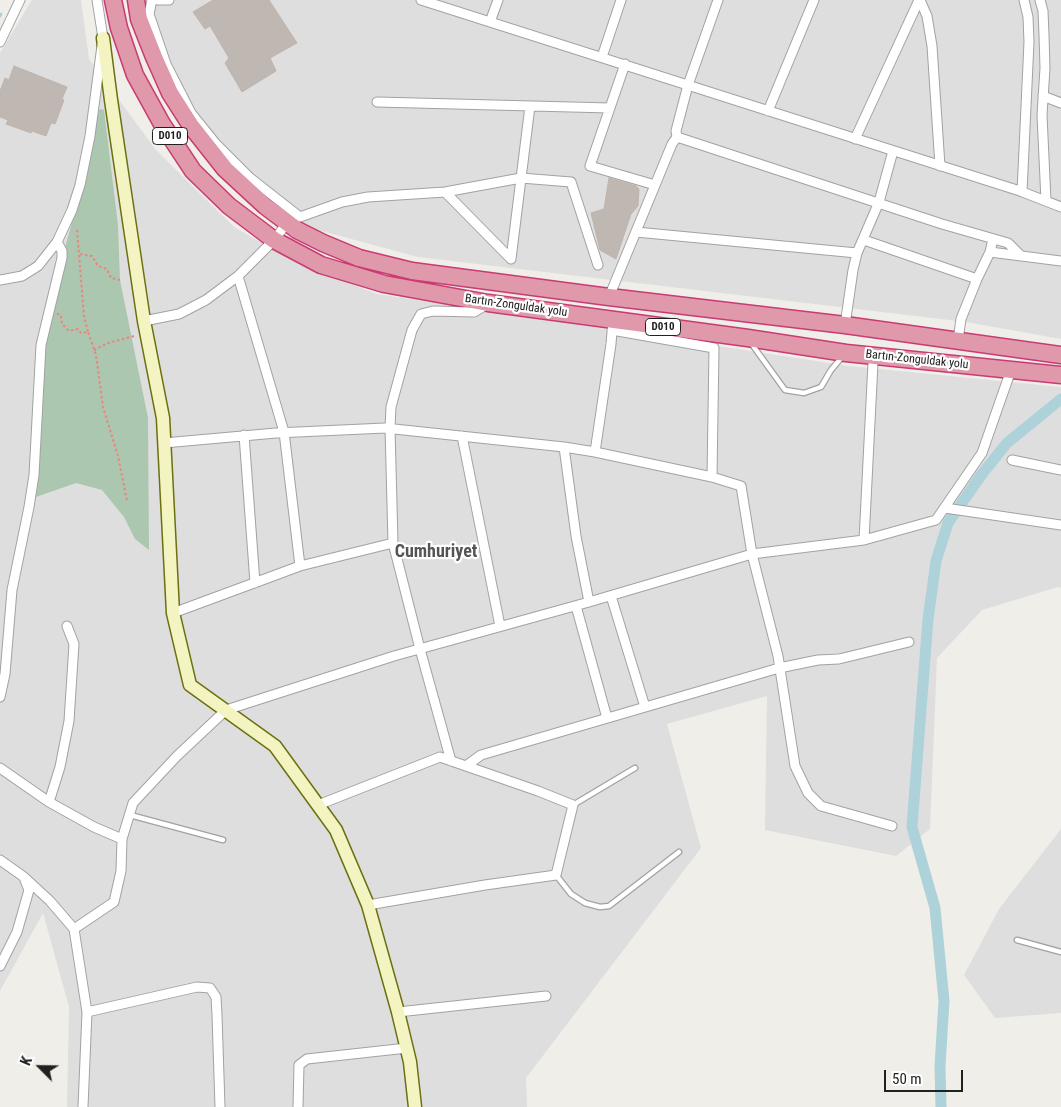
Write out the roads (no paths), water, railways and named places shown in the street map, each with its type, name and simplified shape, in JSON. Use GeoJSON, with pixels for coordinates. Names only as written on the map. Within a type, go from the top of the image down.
{"type":"FeatureCollection","features":[{"type":"Feature","properties":{"kind":"highway","name":"Bartın-Zonguldak yolu"},"geometry":{"type":"LineString","coordinates":[[113,0],[119,28],[135,74],[162,124],[194,171],[229,206],[274,240],[321,265],[384,284],[612,325],[748,338],[846,353],[1061,375]]}},
{"type":"Feature","properties":{"kind":"highway","name":"Bartın-Zonguldak yolu"},"geometry":{"type":"LineString","coordinates":[[136,0],[139,19],[170,93],[191,126],[225,169],[265,206],[297,230],[323,244],[359,258],[403,269],[609,297],[845,325],[1061,355]]}},
{"type":"Feature","properties":{"kind":"main road"},"geometry":{"type":"LineString","coordinates":[[103,38],[145,327],[163,418],[173,613],[190,685],[275,746],[336,830],[368,904],[407,1048],[415,1107]]}},
{"type":"Feature","properties":{"kind":"street"},"geometry":{"type":"LineString","coordinates":[[0,42],[20,0]]}},
{"type":"Feature","properties":{"kind":"street"},"geometry":{"type":"LineString","coordinates":[[0,280],[14,278],[30,272],[44,259],[57,242],[70,215],[80,184],[90,136],[103,38],[97,0]]}},
{"type":"Feature","properties":{"kind":"street"},"geometry":{"type":"LineString","coordinates":[[152,0],[149,14],[166,64],[191,112],[216,144],[249,177],[300,217],[342,202],[368,197],[445,192],[521,178],[571,182],[598,265]]}},
{"type":"Feature","properties":{"kind":"street"},"geometry":{"type":"LineString","coordinates":[[158,0],[169,0]]}},
{"type":"Feature","properties":{"kind":"street"},"geometry":{"type":"LineString","coordinates":[[421,0],[1022,192],[1061,208]]}},
{"type":"Feature","properties":{"kind":"street"},"geometry":{"type":"LineString","coordinates":[[490,22],[498,0]]}},
{"type":"Feature","properties":{"kind":"street"},"geometry":{"type":"LineString","coordinates":[[602,57],[621,0]]}},
{"type":"Feature","properties":{"kind":"street"},"geometry":{"type":"LineString","coordinates":[[609,297],[677,136],[676,131],[688,85],[718,0]]}},
{"type":"Feature","properties":{"kind":"street"},"geometry":{"type":"LineString","coordinates":[[768,110],[814,0]]}},
{"type":"Feature","properties":{"kind":"street"},"geometry":{"type":"LineString","coordinates":[[854,139],[920,0]]}},
{"type":"Feature","properties":{"kind":"street"},"geometry":{"type":"LineString","coordinates":[[920,0],[926,16],[932,46],[940,166]]}},
{"type":"Feature","properties":{"kind":"street"},"geometry":{"type":"LineString","coordinates":[[1022,192],[1029,42],[1028,17],[1024,0]]}},
{"type":"Feature","properties":{"kind":"street"},"geometry":{"type":"LineString","coordinates":[[1040,0],[1043,11],[1044,35],[1042,115],[1046,201]]}},
{"type":"Feature","properties":{"kind":"street"},"geometry":{"type":"LineString","coordinates":[[625,64],[590,166],[655,185]]}},
{"type":"Feature","properties":{"kind":"street"},"geometry":{"type":"LineString","coordinates":[[1043,96],[1061,103]]}},
{"type":"Feature","properties":{"kind":"street"},"geometry":{"type":"LineString","coordinates":[[377,102],[610,108]]}},
{"type":"Feature","properties":{"kind":"street"},"geometry":{"type":"LineString","coordinates":[[445,192],[511,258],[530,106]]}},
{"type":"Feature","properties":{"kind":"street"},"geometry":{"type":"LineString","coordinates":[[677,136],[942,224],[1008,243],[1020,255]]}},
{"type":"Feature","properties":{"kind":"street"},"geometry":{"type":"LineString","coordinates":[[845,325],[857,253],[879,202],[892,151]]}},
{"type":"Feature","properties":{"kind":"street"},"geometry":{"type":"LineString","coordinates":[[145,327],[179,314],[206,300],[238,276],[274,240],[287,223]]}},
{"type":"Feature","properties":{"kind":"street"},"geometry":{"type":"LineString","coordinates":[[636,232],[857,253]]}},
{"type":"Feature","properties":{"kind":"street"},"geometry":{"type":"LineString","coordinates":[[958,340],[961,319],[976,279],[990,252],[993,239]]}},
{"type":"Feature","properties":{"kind":"street"},"geometry":{"type":"LineString","coordinates":[[864,240],[976,279]]}},
{"type":"Feature","properties":{"kind":"street"},"geometry":{"type":"LineString","coordinates":[[0,697],[5,674],[12,590],[34,475],[41,345],[62,258],[61,249],[57,242]]}},
{"type":"Feature","properties":{"kind":"street"},"geometry":{"type":"LineString","coordinates":[[990,252],[1061,261]]}},
{"type":"Feature","properties":{"kind":"street"},"geometry":{"type":"LineString","coordinates":[[238,276],[284,432],[300,566]]}},
{"type":"Feature","properties":{"kind":"street"},"geometry":{"type":"LineString","coordinates":[[451,761],[393,543],[391,407],[412,330],[421,314],[433,311],[474,312],[488,303]]}},
{"type":"Feature","properties":{"kind":"street"},"geometry":{"type":"LineString","coordinates":[[596,452],[612,325],[714,348],[712,476]]}},
{"type":"Feature","properties":{"kind":"street"},"geometry":{"type":"LineString","coordinates":[[864,540],[873,362]]}},
{"type":"Feature","properties":{"kind":"street"},"geometry":{"type":"LineString","coordinates":[[74,929],[114,902],[120,871],[122,839],[133,804],[170,763],[226,710],[394,656],[576,606],[752,554],[864,540],[936,520],[982,453],[1011,370]]}},
{"type":"Feature","properties":{"kind":"street"},"geometry":{"type":"LineString","coordinates":[[164,443],[284,432],[390,428],[596,452],[712,476],[741,486],[752,554],[778,656],[795,766],[808,793],[821,806],[892,826]]}},
{"type":"Feature","properties":{"kind":"street"},"geometry":{"type":"LineString","coordinates":[[244,436],[255,583]]}},
{"type":"Feature","properties":{"kind":"street"},"geometry":{"type":"LineString","coordinates":[[462,436],[500,626]]}},
{"type":"Feature","properties":{"kind":"street"},"geometry":{"type":"LineString","coordinates":[[564,447],[576,536],[590,602]]}},
{"type":"Feature","properties":{"kind":"street"},"geometry":{"type":"LineString","coordinates":[[1012,460],[1061,470]]}},
{"type":"Feature","properties":{"kind":"street"},"geometry":{"type":"LineString","coordinates":[[945,508],[1061,525]]}},
{"type":"Feature","properties":{"kind":"street"},"geometry":{"type":"LineString","coordinates":[[173,613],[300,566],[393,543]]}},
{"type":"Feature","properties":{"kind":"street"},"geometry":{"type":"LineString","coordinates":[[611,596],[645,707]]}},
{"type":"Feature","properties":{"kind":"street"},"geometry":{"type":"LineString","coordinates":[[576,606],[607,718]]}},
{"type":"Feature","properties":{"kind":"street"},"geometry":{"type":"LineString","coordinates":[[49,802],[60,767],[69,721],[74,644],[67,626]]}},
{"type":"Feature","properties":{"kind":"street"},"geometry":{"type":"LineString","coordinates":[[466,766],[481,755],[779,668],[818,660],[839,659],[909,642]]}},
{"type":"Feature","properties":{"kind":"street"},"geometry":{"type":"LineString","coordinates":[[318,805],[440,757],[574,805],[556,875],[368,904]]}},
{"type":"Feature","properties":{"kind":"street"},"geometry":{"type":"LineString","coordinates":[[0,768],[49,802],[94,827],[122,839]]}},
{"type":"Feature","properties":{"kind":"street"},"geometry":{"type":"LineString","coordinates":[[0,860],[24,877],[74,929],[87,1012],[83,1107]]}},
{"type":"Feature","properties":{"kind":"street"},"geometry":{"type":"LineString","coordinates":[[0,966],[18,932],[29,890],[24,877]]}},
{"type":"Feature","properties":{"kind":"street"},"geometry":{"type":"LineString","coordinates":[[87,1012],[198,988],[210,988],[216,997],[220,1107]]}},
{"type":"Feature","properties":{"kind":"street"},"geometry":{"type":"LineString","coordinates":[[398,1012],[546,996]]}},
{"type":"Feature","properties":{"kind":"street"},"geometry":{"type":"LineString","coordinates":[[298,1107],[300,1065],[307,1059],[407,1048]]}},
{"type":"Feature","properties":{"kind":"lane"},"geometry":{"type":"LineString","coordinates":[[748,338],[785,390],[804,394],[821,387],[831,370],[846,353]]}},
{"type":"Feature","properties":{"kind":"lane"},"geometry":{"type":"LineString","coordinates":[[574,805],[635,768]]}},
{"type":"Feature","properties":{"kind":"lane"},"geometry":{"type":"LineString","coordinates":[[130,814],[222,840]]}},
{"type":"Feature","properties":{"kind":"lane"},"geometry":{"type":"LineString","coordinates":[[556,875],[571,894],[585,903],[600,907],[609,906],[679,852]]}},
{"type":"Feature","properties":{"kind":"lane"},"geometry":{"type":"LineString","coordinates":[[1017,940],[1061,952]]}},
{"type":"Feature","properties":{"kind":"waterway"},"geometry":{"type":"LineString","coordinates":[[941,1107],[940,1066],[944,1001],[935,908],[912,827],[928,619],[936,561],[948,523],[982,474],[1007,443],[1061,399]]}},
{"type":"Feature","properties":{"kind":"district","name":"Cumhuriyet"},"geometry":{"type":"Point","coordinates":[436,552]}}]}
